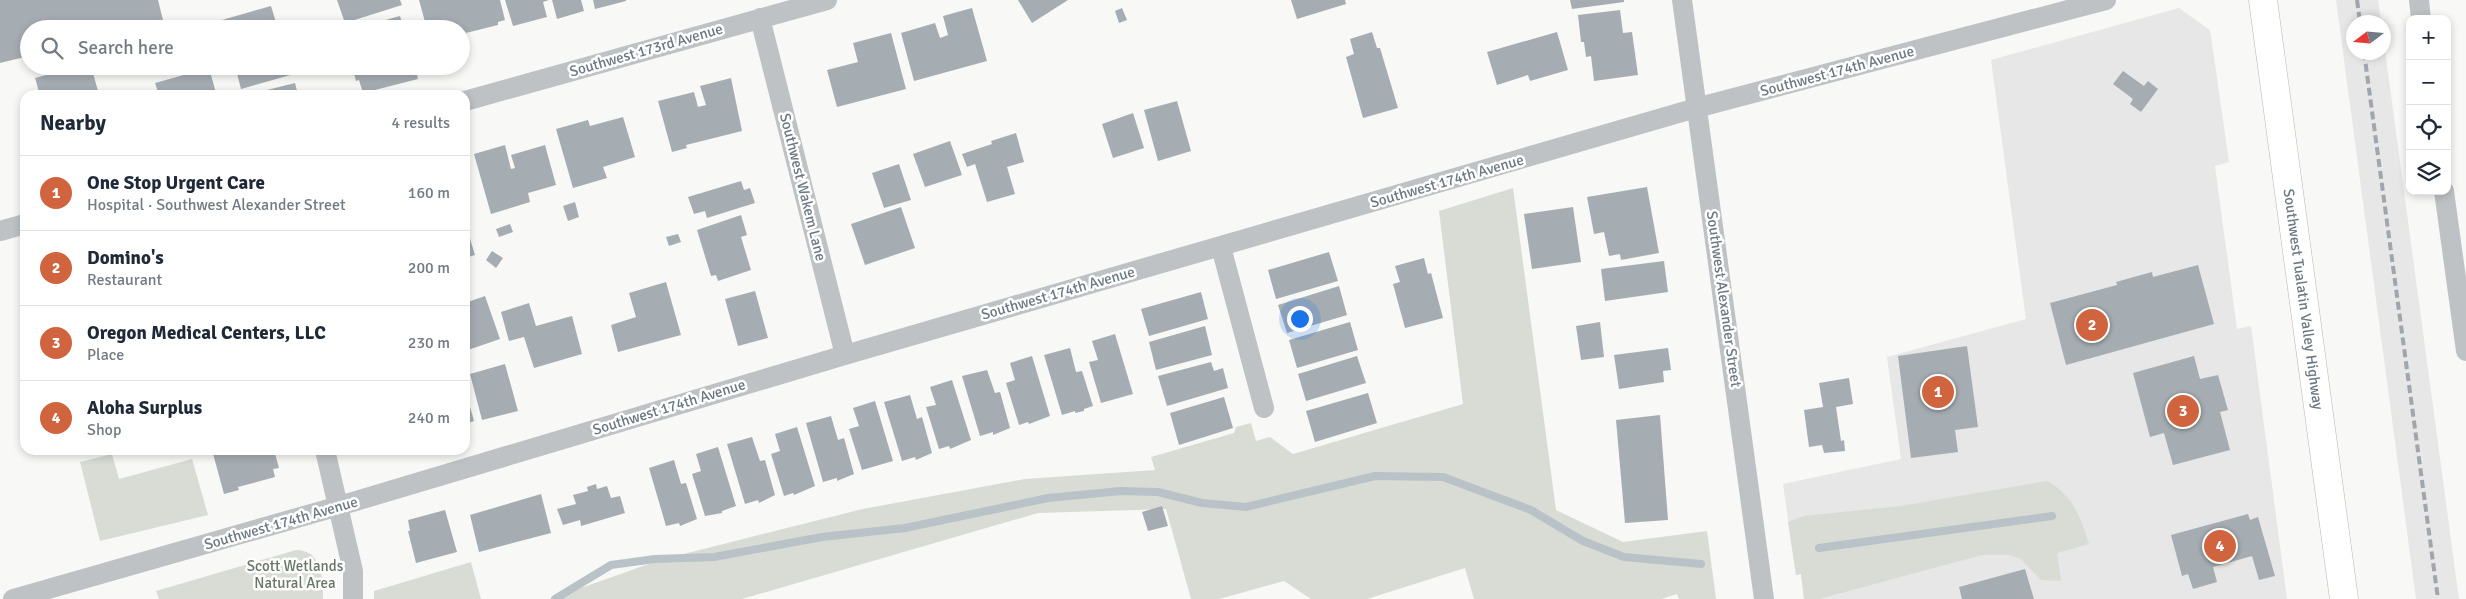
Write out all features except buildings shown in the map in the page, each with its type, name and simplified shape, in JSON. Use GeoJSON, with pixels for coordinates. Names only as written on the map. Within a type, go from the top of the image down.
{"type":"FeatureCollection","features":[{"type":"Feature","properties":{"kind":"main road","name":"Southwest Tualatin Valley Highway"},"geometry":{"type":"LineString","coordinates":[[2263,0],[2344,599]]}},
{"type":"Feature","properties":{"kind":"street","name":"Southwest 173rd Avenue"},"geometry":{"type":"LineString","coordinates":[[470,100],[827,0]]}},
{"type":"Feature","properties":{"kind":"street","name":"Southwest Alexander Street"},"geometry":{"type":"LineString","coordinates":[[1682,0],[1764,599]]}},
{"type":"Feature","properties":{"kind":"street","name":"Southwest 174th Avenue"},"geometry":{"type":"LineString","coordinates":[[13,599],[339,506],[845,355],[1696,108],[2106,0]]}},
{"type":"Feature","properties":{"kind":"street"},"geometry":{"type":"LineString","coordinates":[[2419,0],[2421,15]]}},
{"type":"Feature","properties":{"kind":"street","name":"Southwest Wakem Lane"},"geometry":{"type":"LineString","coordinates":[[760,18],[845,355]]}},
{"type":"Feature","properties":{"kind":"street"},"geometry":{"type":"LineString","coordinates":[[2445,195],[2466,351]]}},
{"type":"Feature","properties":{"kind":"street"},"geometry":{"type":"LineString","coordinates":[[0,231],[20,225]]}},
{"type":"Feature","properties":{"kind":"street"},"geometry":{"type":"LineString","coordinates":[[1220,247],[1264,408]]}},
{"type":"Feature","properties":{"kind":"street"},"geometry":{"type":"LineString","coordinates":[[326,455],[353,571],[353,599]]}},
{"type":"Feature","properties":{"kind":"shaded area"},"geometry":{"type":"Polygon","coordinates":[[[2336,0],[2378,0],[2380,15],[2346,15],[2346,60],[2386,60],[2459,599],[2416,599],[2336,0]]]}},
{"type":"Feature","properties":{"kind":"shaded area"},"geometry":{"type":"Polygon","coordinates":[[[2179,8],[2210,30],[2229,162],[2215,166],[2237,329],[2251,326],[2287,599],[1804,599],[1801,574],[1796,575],[1783,484],[1901,459],[1887,357],[2026,319],[1991,60],[2179,8]]]}},
{"type":"Feature","properties":{"kind":"green space"},"geometry":{"type":"Polygon","coordinates":[[[1513,188],[1556,510],[1623,542],[1707,531],[1716,599],[1679,599],[1677,594],[1661,599],[1474,599],[1465,568],[1367,599],[1311,599],[1284,581],[1219,599],[1191,599],[1166,509],[1038,513],[742,599],[550,599],[660,560],[863,509],[1025,479],[1155,470],[1151,457],[1234,433],[1236,427],[1251,423],[1256,441],[1270,437],[1293,454],[1463,404],[1439,211],[1513,188]]]}},
{"type":"Feature","properties":{"kind":"green space"},"geometry":{"type":"Polygon","coordinates":[[[112,455],[119,479],[192,459],[208,515],[100,541],[80,462],[112,455]]]}},
{"type":"Feature","properties":{"kind":"green space"},"geometry":{"type":"Polygon","coordinates":[[[2047,481],[2056,486],[2069,500],[2079,516],[2089,544],[2057,553],[2061,581],[2041,580],[2021,559],[2010,555],[1982,555],[1819,599],[1804,599],[1801,574],[1796,575],[1788,522],[1804,516],[1901,506],[2047,481]]]}},
{"type":"Feature","properties":{"kind":"green space","name":"Scott Wetlands Natural Area"},"geometry":{"type":"Polygon","coordinates":[[[296,550],[305,551],[316,560],[321,574],[323,599],[159,599],[156,591],[296,550]]]}},
{"type":"Feature","properties":{"kind":"green space","name":"Scott Wetlands Natural Area"},"geometry":{"type":"Polygon","coordinates":[[[471,562],[481,599],[374,599],[374,591],[471,562]]]}},
{"type":"Feature","properties":{"kind":"waterway"},"geometry":{"type":"LineString","coordinates":[[555,599],[611,565],[655,559],[714,557],[822,537],[905,528],[1048,498],[1121,491],[1158,492],[1202,503],[1246,507],[1375,476],[1443,477],[1531,510],[1583,541],[1624,557],[1701,564]]}},
{"type":"Feature","properties":{"kind":"waterway"},"geometry":{"type":"LineString","coordinates":[[1819,548],[2052,516]]}},
{"type":"Feature","properties":{"kind":"railway"},"geometry":{"type":"LineString","coordinates":[[2357,0],[2359,15]]}},
{"type":"Feature","properties":{"kind":"railway"},"geometry":{"type":"LineString","coordinates":[[2365,60],[2438,599]]}},
{"type":"Feature","properties":{"kind":"place","name":"Domino's"},"geometry":{"type":"Point","coordinates":[2092,325]}},
{"type":"Feature","properties":{"kind":"place","name":"One Stop Urgent Care"},"geometry":{"type":"Point","coordinates":[1938,392]}},
{"type":"Feature","properties":{"kind":"place","name":"Oregon Medical Centers, LLC"},"geometry":{"type":"Point","coordinates":[2183,411]}},
{"type":"Feature","properties":{"kind":"place","name":"Aloha Surplus"},"geometry":{"type":"Point","coordinates":[2220,546]}}]}
